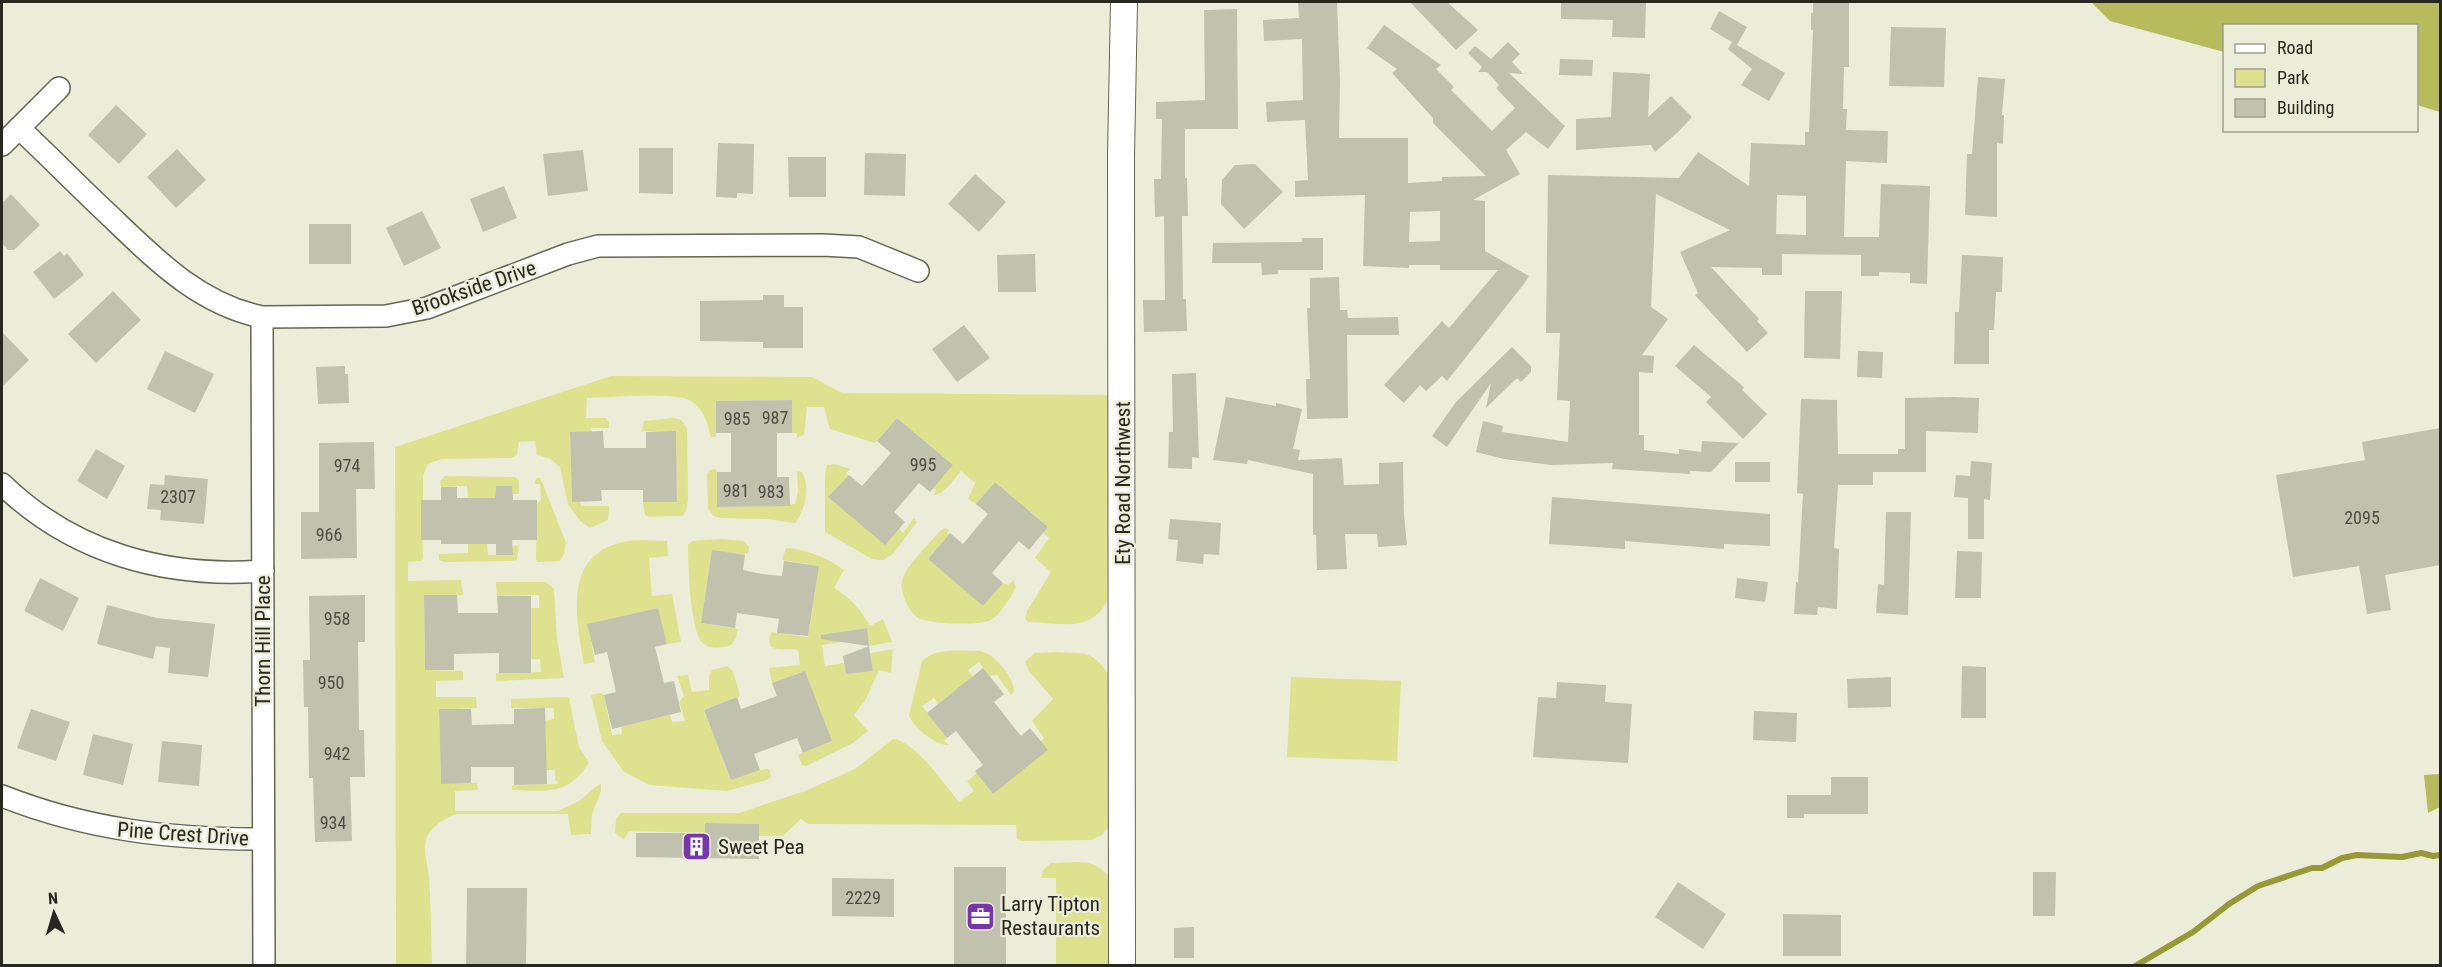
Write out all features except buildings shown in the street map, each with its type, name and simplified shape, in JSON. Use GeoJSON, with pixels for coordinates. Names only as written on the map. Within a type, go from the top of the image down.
{"type":"FeatureCollection","features":[{"type":"Feature","properties":{"kind":"street","name":"Ety Road Northwest"},"geometry":{"type":"LineString","coordinates":[[1122,966],[1121,156],[1124,2]]}},
{"type":"Feature","properties":{"kind":"street"},"geometry":{"type":"LineString","coordinates":[[2,146],[59,88]]}},
{"type":"Feature","properties":{"kind":"street","name":"Brookside Drive"},"geometry":{"type":"LineString","coordinates":[[20,128],[152,256],[181,281],[216,302],[246,314],[262,317],[386,316],[427,308],[567,254],[598,246],[823,245],[859,247],[890,258],[918,272]]}},
{"type":"Feature","properties":{"kind":"street","name":"Thorn Hill Place"},"geometry":{"type":"LineString","coordinates":[[262,317],[264,966]]}},
{"type":"Feature","properties":{"kind":"street"},"geometry":{"type":"LineString","coordinates":[[2,484],[43,520],[76,539],[118,555],[193,571],[263,571]]}},
{"type":"Feature","properties":{"kind":"street","name":"Pine Crest Drive"},"geometry":{"type":"LineString","coordinates":[[2,796],[63,817],[110,828],[192,838],[262,839]]}},
{"type":"Feature","properties":{"kind":"green space"},"geometry":{"type":"Polygon","coordinates":[[[2091,2],[2440,2],[2440,112],[2418,105],[2418,24],[2223,24],[2223,52],[2110,21],[2091,2]]]}},
{"type":"Feature","properties":{"kind":"green space"},"geometry":{"type":"Polygon","coordinates":[[[611,376],[812,377],[842,393],[1109,395],[1107,601],[1101,611],[1084,622],[1063,624],[1029,622],[1025,619],[1027,611],[1051,572],[1035,558],[1049,538],[1043,533],[1048,527],[995,482],[976,504],[968,499],[975,483],[961,471],[946,489],[934,495],[936,490],[933,488],[953,465],[897,418],[875,443],[830,429],[824,407],[807,407],[804,435],[797,438],[797,433],[792,433],[792,400],[716,401],[716,437],[711,437],[699,408],[683,398],[657,396],[587,398],[586,418],[605,418],[609,422],[609,428],[591,428],[592,432],[570,432],[572,501],[580,501],[581,506],[609,506],[608,520],[590,528],[580,521],[568,504],[560,467],[550,459],[537,455],[535,441],[519,442],[517,455],[511,458],[442,459],[428,464],[423,476],[423,500],[421,500],[423,557],[421,561],[408,562],[408,581],[461,580],[463,595],[424,595],[425,670],[463,671],[463,680],[436,681],[436,697],[476,697],[477,708],[439,710],[441,783],[477,783],[478,790],[455,791],[455,811],[558,811],[579,801],[601,784],[601,791],[592,814],[591,834],[571,835],[568,814],[457,814],[439,824],[431,831],[425,845],[430,888],[432,965],[396,965],[395,447],[611,376]]]}},
{"type":"Feature","properties":{"kind":"green space"},"geometry":{"type":"Polygon","coordinates":[[[674,418],[681,420],[687,428],[688,500],[686,511],[682,516],[649,517],[645,515],[643,502],[677,502],[676,432],[642,431],[644,421],[674,418]]]}},
{"type":"Feature","properties":{"kind":"green space"},"geometry":{"type":"Polygon","coordinates":[[[834,464],[850,469],[846,473],[903,533],[914,518],[917,522],[893,554],[883,560],[872,559],[825,532],[825,475],[827,465],[834,464]]]}},
{"type":"Feature","properties":{"kind":"green space"},"geometry":{"type":"Polygon","coordinates":[[[715,469],[717,472],[717,507],[795,504],[798,492],[797,471],[802,472],[806,491],[799,518],[795,523],[713,516],[708,508],[707,474],[710,470],[715,469]]]}},
{"type":"Feature","properties":{"kind":"green space"},"geometry":{"type":"Polygon","coordinates":[[[445,476],[515,477],[519,481],[519,494],[512,494],[512,486],[496,486],[495,498],[468,498],[467,486],[441,487],[440,481],[445,476]]]}},
{"type":"Feature","properties":{"kind":"green space"},"geometry":{"type":"Polygon","coordinates":[[[536,478],[540,478],[543,484],[566,543],[560,561],[537,562],[536,559],[537,503],[541,500],[540,484],[535,484],[536,478]]]}},
{"type":"Feature","properties":{"kind":"green space"},"geometry":{"type":"Polygon","coordinates":[[[944,528],[949,530],[948,535],[928,559],[983,605],[1003,583],[1008,585],[1013,580],[1016,587],[1014,591],[1002,610],[991,620],[966,624],[932,622],[918,618],[908,606],[902,590],[904,576],[917,556],[944,528]]]}},
{"type":"Feature","properties":{"kind":"green space"},"geometry":{"type":"Polygon","coordinates":[[[721,539],[744,541],[749,547],[748,554],[745,553],[745,555],[712,551],[701,623],[738,629],[731,645],[717,648],[703,643],[695,626],[688,545],[692,541],[721,539]]]}},
{"type":"Feature","properties":{"kind":"green space"},"geometry":{"type":"Polygon","coordinates":[[[635,540],[667,541],[668,556],[649,558],[652,596],[672,594],[681,642],[667,644],[658,608],[588,624],[595,662],[584,664],[577,604],[584,569],[595,555],[611,545],[635,540]]]}},
{"type":"Feature","properties":{"kind":"green space"},"geometry":{"type":"Polygon","coordinates":[[[468,544],[487,544],[488,555],[512,555],[512,546],[519,545],[517,560],[444,562],[439,560],[439,554],[468,553],[468,544]]]}},
{"type":"Feature","properties":{"kind":"green space"},"geometry":{"type":"Polygon","coordinates":[[[786,548],[816,555],[844,570],[834,588],[855,604],[870,626],[883,619],[892,642],[869,646],[866,628],[841,632],[842,642],[822,645],[825,666],[844,663],[846,674],[873,671],[870,653],[893,649],[891,673],[879,670],[866,699],[854,715],[868,731],[853,743],[806,766],[802,765],[798,755],[832,741],[805,671],[772,683],[769,668],[800,665],[798,650],[774,648],[771,647],[769,641],[771,632],[808,637],[819,566],[782,560],[786,548]]]}},
{"type":"Feature","properties":{"kind":"green space"},"geometry":{"type":"Polygon","coordinates":[[[496,582],[546,582],[554,589],[557,639],[564,678],[496,681],[496,673],[541,672],[540,659],[531,659],[531,608],[539,608],[539,595],[497,596],[496,582]]]}},
{"type":"Feature","properties":{"kind":"green space"},"geometry":{"type":"Polygon","coordinates":[[[980,651],[991,656],[1003,667],[1011,680],[1014,692],[1011,695],[997,675],[989,676],[979,662],[968,670],[973,677],[939,704],[934,698],[922,706],[947,738],[944,741],[949,745],[938,743],[920,731],[909,716],[922,661],[941,652],[980,651]]]}},
{"type":"Feature","properties":{"kind":"green space"},"geometry":{"type":"Polygon","coordinates":[[[1034,653],[1081,653],[1092,657],[1110,676],[1110,825],[1102,835],[1091,840],[1022,841],[1017,839],[1016,825],[808,824],[801,819],[783,836],[759,836],[759,824],[705,823],[705,833],[629,831],[624,839],[615,833],[616,819],[621,813],[739,813],[805,791],[855,769],[893,739],[911,747],[920,755],[959,802],[974,791],[967,781],[977,773],[993,794],[1044,738],[1032,721],[1053,699],[1029,671],[1025,662],[1034,653]]]}},
{"type":"Feature","properties":{"kind":"green space"},"geometry":{"type":"Polygon","coordinates":[[[727,666],[733,671],[740,696],[704,710],[731,780],[769,769],[771,777],[727,791],[649,785],[623,771],[602,741],[591,695],[601,693],[604,695],[612,735],[622,734],[621,726],[670,715],[672,722],[685,721],[679,702],[684,696],[677,676],[688,675],[692,692],[709,690],[709,676],[712,670],[727,666]]]}},
{"type":"Feature","properties":{"kind":"green space"},"geometry":{"type":"Polygon","coordinates":[[[1291,677],[1401,681],[1397,761],[1287,757],[1291,677]]]}},
{"type":"Feature","properties":{"kind":"green space"},"geometry":{"type":"Polygon","coordinates":[[[569,698],[579,747],[589,763],[581,774],[564,786],[546,791],[512,790],[514,785],[557,784],[558,782],[555,780],[555,770],[546,770],[545,721],[554,719],[554,708],[511,708],[511,699],[569,698]]]}},
{"type":"Feature","properties":{"kind":"green space"},"geometry":{"type":"Polygon","coordinates":[[[2440,774],[2440,807],[2428,813],[2424,775],[2440,774]]]}},
{"type":"Feature","properties":{"kind":"green space"},"geometry":{"type":"Polygon","coordinates":[[[1051,863],[1090,863],[1103,870],[1109,877],[1111,965],[1056,965],[1056,878],[1041,878],[1043,870],[1051,863]]]}},
{"type":"Feature","properties":{"kind":"waterway"},"geometry":{"type":"LineString","coordinates":[[2135,966],[2193,932],[2229,904],[2258,886],[2312,868],[2322,868],[2342,858],[2357,855],[2402,857],[2421,853],[2440,855]]}},
{"type":"Feature","properties":{"kind":"place","name":"Sweet Pea"},"geometry":{"type":"Point","coordinates":[697,847]}},
{"type":"Feature","properties":{"kind":"place","name":"Larry Tipton Restaurants"},"geometry":{"type":"Point","coordinates":[980,916]}}]}
